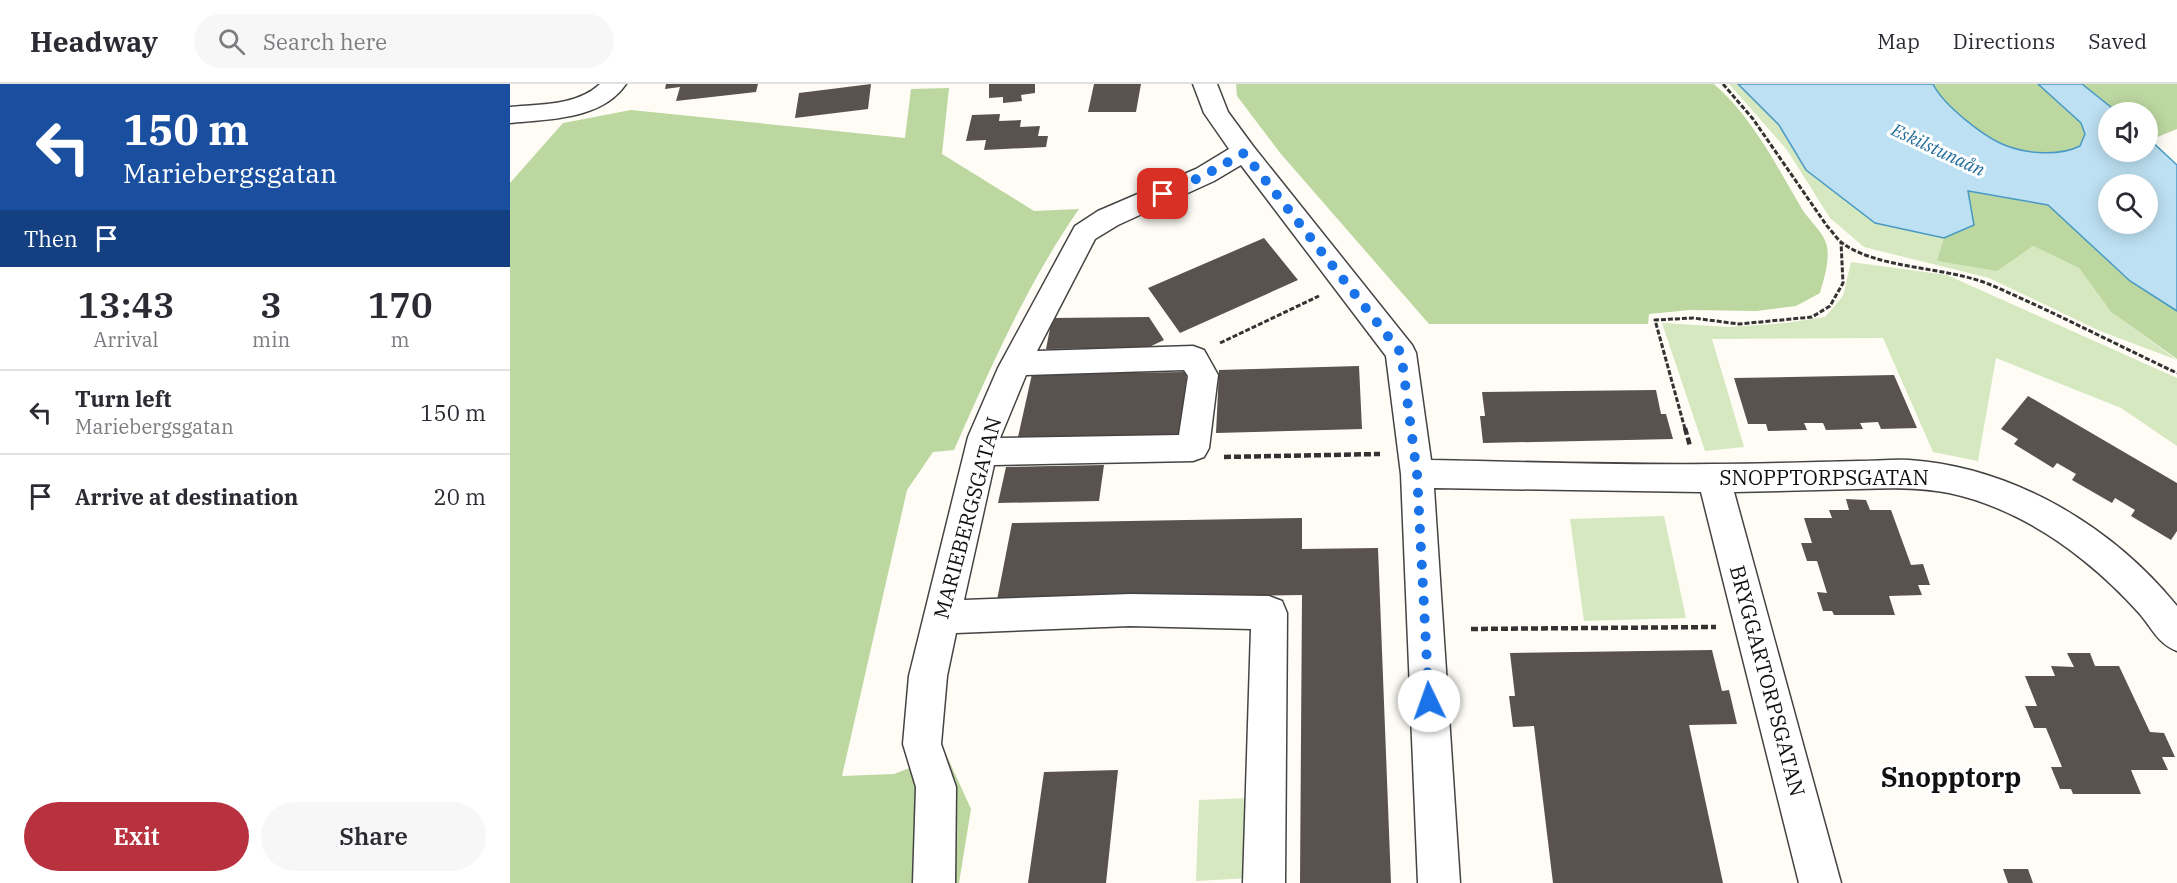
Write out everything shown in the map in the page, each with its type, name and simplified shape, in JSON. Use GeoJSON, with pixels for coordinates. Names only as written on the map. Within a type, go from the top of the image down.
{"type":"FeatureCollection","features":[{"type":"Feature","properties":{"kind":"street"},"geometry":{"type":"LineString","coordinates":[[1205,84],[1216,113],[1244,153],[1401,353],[1417,474],[1439,883]]}},
{"type":"Feature","properties":{"kind":"street"},"geometry":{"type":"LineString","coordinates":[[510,115],[585,104],[611,88]]}},
{"type":"Feature","properties":{"kind":"street","name":"MARIEBERGSGATAN"},"geometry":{"type":"LineString","coordinates":[[934,883],[936,786],[922,744],[928,676],[984,437],[1016,363],[1085,233],[1108,218],[1205,175],[1244,153]]}},
{"type":"Feature","properties":{"kind":"street"},"geometry":{"type":"LineString","coordinates":[[981,452],[1193,448],[1203,375],[1193,358],[1016,363]]}},
{"type":"Feature","properties":{"kind":"street","name":"SNOPPTORPSGATAN"},"geometry":{"type":"LineString","coordinates":[[1417,474],[1706,478],[1910,474],[1959,480],[2009,498],[2064,526],[2113,562],[2156,603],[2177,634]]}},
{"type":"Feature","properties":{"kind":"street","name":"BRYGGARTORPSGATAN"},"geometry":{"type":"LineString","coordinates":[[1706,478],[1820,883]]}},
{"type":"Feature","properties":{"kind":"street"},"geometry":{"type":"LineString","coordinates":[[942,617],[1130,610],[1269,613],[1264,883]]}},
{"type":"Feature","properties":{"kind":"path"},"geometry":{"type":"LineString","coordinates":[[1723,84],[1753,119],[1827,226],[1841,242],[1869,256],[1948,271],[1989,284],[2177,373]]}},
{"type":"Feature","properties":{"kind":"path"},"geometry":{"type":"LineString","coordinates":[[1706,478],[1655,320],[1693,318],[1739,324],[1812,317],[1830,306],[1843,283],[1841,242]]}},
{"type":"Feature","properties":{"kind":"path"},"geometry":{"type":"LineString","coordinates":[[1193,358],[1320,295]]}},
{"type":"Feature","properties":{"kind":"path"},"geometry":{"type":"LineString","coordinates":[[1193,448],[1216,457],[1380,454]]}},
{"type":"Feature","properties":{"kind":"path"},"geometry":{"type":"LineString","coordinates":[[1471,629],[1728,627]]}},
{"type":"Feature","properties":{"kind":"green space"},"geometry":{"type":"Polygon","coordinates":[[[1236,84],[1714,84],[1728,97],[1752,127],[1802,209],[1824,239],[1827,261],[1820,293],[1796,306],[1756,311],[1690,310],[1649,314],[1648,324],[1429,324],[1281,154],[1237,96],[1236,84]]]}},
{"type":"Feature","properties":{"kind":"green space"},"geometry":{"type":"Polygon","coordinates":[[[1729,84],[1738,84],[1779,125],[1806,170],[1875,223],[1944,238],[1938,261],[1996,270],[2033,246],[2079,268],[2111,312],[2177,360],[2100,331],[1989,278],[1864,247],[1830,218],[1787,150],[1729,84]]]}},
{"type":"Feature","properties":{"kind":"green space"},"geometry":{"type":"Polygon","coordinates":[[[1933,84],[2038,84],[2081,123],[2085,134],[2080,146],[2062,153],[2020,150],[2007,146],[1988,136],[1955,111],[1933,84]]]}},
{"type":"Feature","properties":{"kind":"green space"},"geometry":{"type":"Polygon","coordinates":[[[2082,84],[2177,84],[2177,129],[2158,137],[2158,102],[2104,102],[2082,84]]]}},
{"type":"Feature","properties":{"kind":"green space"},"geometry":{"type":"Polygon","coordinates":[[[949,88],[942,154],[1034,211],[1079,209],[1026,296],[954,450],[933,452],[907,490],[842,776],[894,774],[946,754],[971,809],[959,883],[510,883],[510,183],[563,123],[631,110],[905,138],[911,89],[949,88]]]}},
{"type":"Feature","properties":{"kind":"green space"},"geometry":{"type":"Polygon","coordinates":[[[1967,191],[2048,205],[2130,281],[2177,311],[2177,359],[2111,312],[2079,268],[2033,246],[1997,271],[1937,261],[1944,238],[1974,225],[1967,191]]]}},
{"type":"Feature","properties":{"kind":"green space"},"geometry":{"type":"Polygon","coordinates":[[[1851,262],[1947,275],[2177,378],[2177,446],[2121,408],[1996,358],[1978,461],[1933,452],[1883,338],[1712,339],[1744,447],[1705,451],[1662,323],[1729,327],[1786,323],[1825,317],[1843,296],[1851,262]]]}},
{"type":"Feature","properties":{"kind":"green space"},"geometry":{"type":"Polygon","coordinates":[[[1664,516],[1686,618],[1584,621],[1570,519],[1664,516]]]}},
{"type":"Feature","properties":{"kind":"green space"},"geometry":{"type":"Polygon","coordinates":[[[1251,798],[1250,878],[1196,881],[1199,800],[1251,798]]]}},
{"type":"Feature","properties":{"kind":"water","name":"Eskilstunaån"},"geometry":{"type":"Polygon","coordinates":[[[1738,84],[1933,84],[1955,111],[1998,142],[2025,151],[2054,153],[2080,146],[2085,134],[2081,123],[2038,84],[2082,84],[2104,102],[2098,102],[2098,162],[2158,162],[2158,147],[2177,165],[2177,311],[2130,281],[2048,205],[1968,191],[1974,225],[1944,238],[1875,223],[1806,170],[1779,125],[1738,84]]]}},
{"type":"Feature","properties":{"kind":"building"},"geometry":{"type":"Polygon","coordinates":[[[666,84],[758,84],[756,92],[676,101],[680,87],[665,89],[666,84]]]}},
{"type":"Feature","properties":{"kind":"building"},"geometry":{"type":"Polygon","coordinates":[[[871,84],[868,109],[795,118],[799,93],[871,84]]]}},
{"type":"Feature","properties":{"kind":"building"},"geometry":{"type":"Polygon","coordinates":[[[989,84],[1035,84],[1035,93],[1021,95],[1022,101],[1003,103],[1003,97],[989,98],[989,84]]]}},
{"type":"Feature","properties":{"kind":"building"},"geometry":{"type":"Polygon","coordinates":[[[1094,84],[1141,84],[1136,112],[1088,112],[1094,84]]]}},
{"type":"Feature","properties":{"kind":"building"},"geometry":{"type":"Polygon","coordinates":[[[1000,114],[999,121],[1021,120],[1020,127],[1040,126],[1038,136],[1048,136],[1046,147],[984,150],[986,140],[966,141],[972,115],[1000,114]]]}},
{"type":"Feature","properties":{"kind":"building"},"geometry":{"type":"Polygon","coordinates":[[[1264,238],[1298,280],[1180,333],[1148,288],[1264,238]]]}},
{"type":"Feature","properties":{"kind":"building"},"geometry":{"type":"Polygon","coordinates":[[[1149,317],[1164,340],[1147,348],[1046,349],[1052,318],[1149,317]]]}},
{"type":"Feature","properties":{"kind":"building"},"geometry":{"type":"Polygon","coordinates":[[[1359,366],[1362,429],[1216,433],[1219,370],[1359,366]]]}},
{"type":"Feature","properties":{"kind":"building"},"geometry":{"type":"Polygon","coordinates":[[[1187,372],[1180,435],[1018,437],[1032,374],[1187,372]]]}},
{"type":"Feature","properties":{"kind":"building"},"geometry":{"type":"Polygon","coordinates":[[[1894,375],[1917,428],[1881,429],[1878,422],[1860,423],[1863,429],[1826,430],[1823,423],[1804,423],[1807,430],[1768,431],[1766,424],[1748,424],[1734,378],[1894,375]]]}},
{"type":"Feature","properties":{"kind":"building"},"geometry":{"type":"Polygon","coordinates":[[[1656,390],[1661,414],[1666,414],[1673,439],[1483,443],[1480,416],[1485,416],[1482,392],[1656,390]]]}},
{"type":"Feature","properties":{"kind":"building"},"geometry":{"type":"Polygon","coordinates":[[[2028,396],[2177,483],[2177,531],[2171,540],[2131,516],[2135,510],[2115,498],[2112,503],[2072,480],[2076,474],[2057,463],[2053,468],[2014,444],[2018,439],[2001,429],[2028,396]]]}},
{"type":"Feature","properties":{"kind":"building"},"geometry":{"type":"Polygon","coordinates":[[[1104,465],[1099,501],[998,503],[1006,467],[1104,465]]]}},
{"type":"Feature","properties":{"kind":"building"},"geometry":{"type":"Polygon","coordinates":[[[1846,499],[1866,500],[1870,510],[1891,510],[1911,565],[1923,564],[1930,585],[1918,585],[1922,595],[1889,596],[1895,615],[1834,615],[1832,611],[1823,611],[1817,592],[1827,593],[1817,561],[1807,561],[1801,543],[1812,543],[1804,518],[1832,518],[1829,510],[1849,510],[1846,499]]]}},
{"type":"Feature","properties":{"kind":"building"},"geometry":{"type":"Polygon","coordinates":[[[1302,518],[1302,549],[1378,548],[1391,883],[1300,883],[1302,595],[997,600],[1012,523],[1302,518]]]}},
{"type":"Feature","properties":{"kind":"building"},"geometry":{"type":"Polygon","coordinates":[[[1712,650],[1722,691],[1729,690],[1737,724],[1689,725],[1723,883],[1553,883],[1534,726],[1513,727],[1509,696],[1515,696],[1510,653],[1712,650]]]}},
{"type":"Feature","properties":{"kind":"building"},"geometry":{"type":"Polygon","coordinates":[[[2067,653],[2090,653],[2095,666],[2119,666],[2150,732],[2164,733],[2175,757],[2162,757],[2168,770],[2131,770],[2141,794],[2073,794],[2071,789],[2060,789],[2051,767],[2062,767],[2046,728],[2034,728],[2025,706],[2037,706],[2025,676],[2055,676],[2051,666],[2074,667],[2067,653]]]}},
{"type":"Feature","properties":{"kind":"building"},"geometry":{"type":"Polygon","coordinates":[[[1118,770],[1106,883],[1028,883],[1044,772],[1118,770]]]}},
{"type":"Feature","properties":{"kind":"building"},"geometry":{"type":"Polygon","coordinates":[[[2003,869],[2028,869],[2033,883],[2008,883],[2003,869]]]}},
{"type":"Feature","properties":{"kind":"district","name":"Snopptorp"},"geometry":{"type":"Point","coordinates":[1951,778]}},
{"type":"Feature","properties":{"kind":"route"},"geometry":{"type":"LineString","coordinates":[[1163,194],[1205,175],[1244,153],[1401,353],[1417,474],[1429,701]]}}]}
